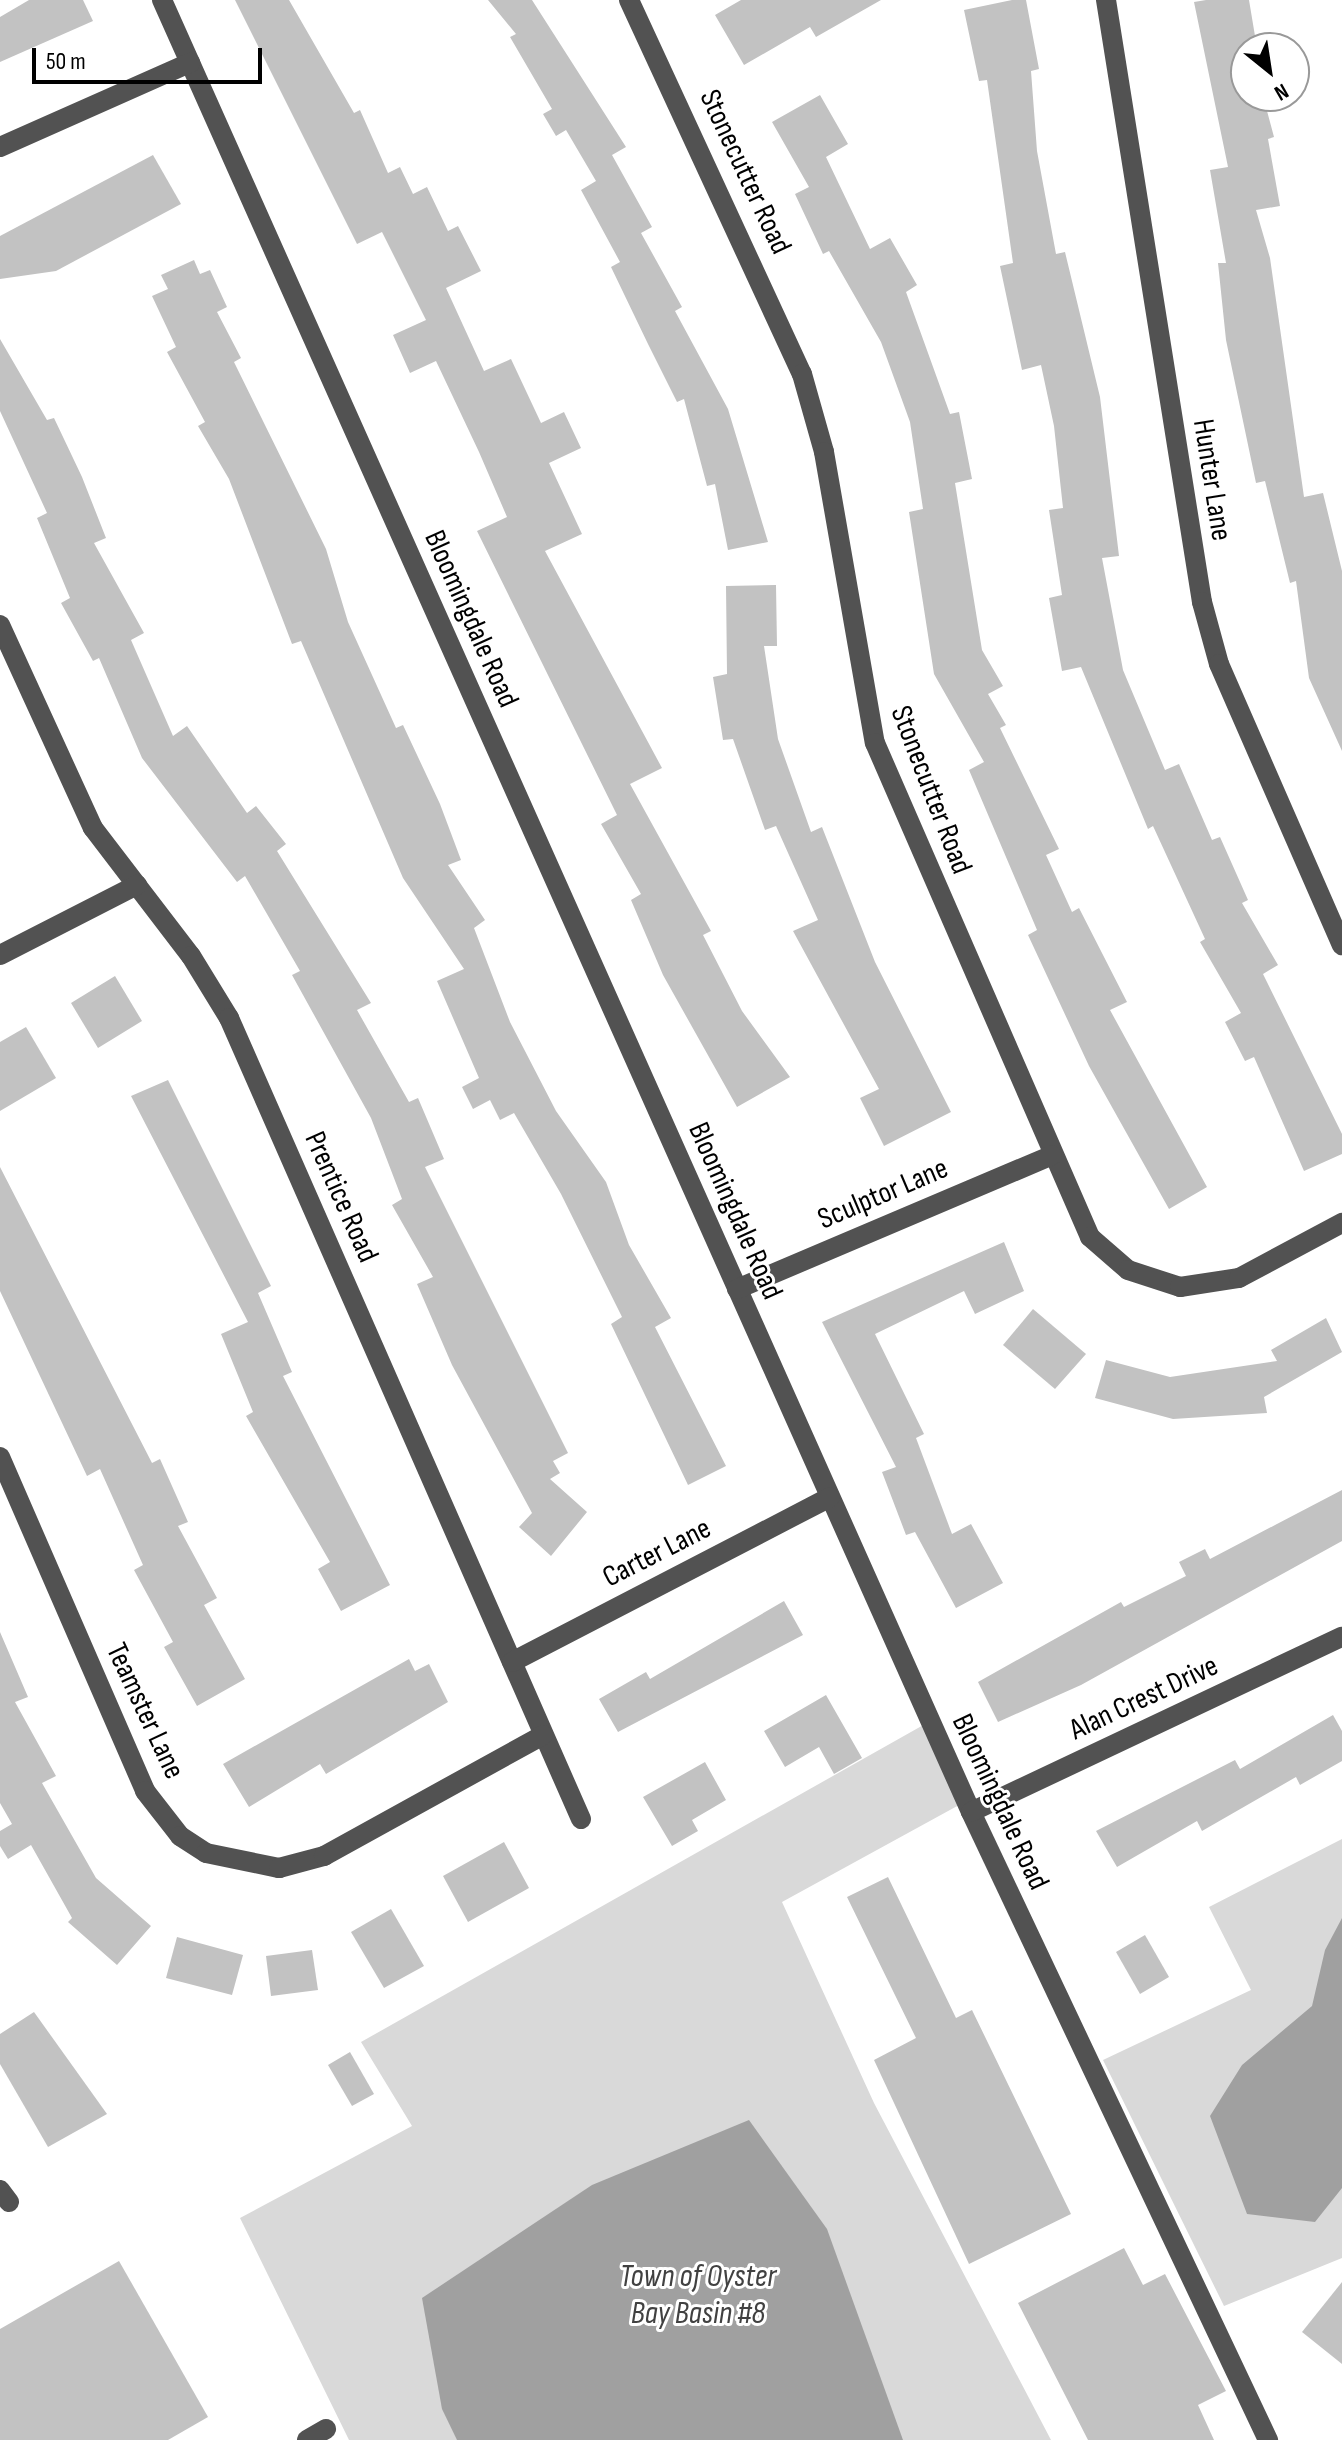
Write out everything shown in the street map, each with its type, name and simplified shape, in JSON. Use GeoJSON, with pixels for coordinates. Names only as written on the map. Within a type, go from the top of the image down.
{"type":"FeatureCollection","features":[{"type":"Feature","properties":{"kind":"street","name":"Bloomingdale Road"},"geometry":{"type":"LineString","coordinates":[[162,0],[971,1812],[1268,2440]]}},
{"type":"Feature","properties":{"kind":"street","name":"Stonecutter Road"},"geometry":{"type":"LineString","coordinates":[[629,0],[802,374],[824,452],[875,743],[1090,1237],[1152,1282],[1217,1285],[1342,1223]]}},
{"type":"Feature","properties":{"kind":"street","name":"Hunter Lane"},"geometry":{"type":"LineString","coordinates":[[1106,0],[1202,602],[1219,664],[1342,945]]}},
{"type":"Feature","properties":{"kind":"street"},"geometry":{"type":"LineString","coordinates":[[0,147],[190,63]]}},
{"type":"Feature","properties":{"kind":"street","name":"Prentice Road"},"geometry":{"type":"LineString","coordinates":[[0,625],[76,799],[229,1018],[581,1819]]}},
{"type":"Feature","properties":{"kind":"street"},"geometry":{"type":"LineString","coordinates":[[0,955],[137,885]]}},
{"type":"Feature","properties":{"kind":"street","name":"Sculptor Lane"},"geometry":{"type":"LineString","coordinates":[[737,1289],[1052,1155]]}},
{"type":"Feature","properties":{"kind":"street","name":"Teamster Lane"},"geometry":{"type":"LineString","coordinates":[[0,1457],[145,1791],[180,1836],[206,1853],[279,1868],[324,1856],[543,1735]]}},
{"type":"Feature","properties":{"kind":"street","name":"Carter Lane"},"geometry":{"type":"LineString","coordinates":[[512,1662],[830,1497]]}},
{"type":"Feature","properties":{"kind":"street","name":"Alan Crest Drive"},"geometry":{"type":"LineString","coordinates":[[971,1812],[1342,1637]]}},
{"type":"Feature","properties":{"kind":"street"},"geometry":{"type":"LineString","coordinates":[[307,2440],[326,2429]]}},
{"type":"Feature","properties":{"kind":"shaded area"},"geometry":{"type":"Polygon","coordinates":[[[934,1719],[970,1799],[782,1902],[874,2103],[1051,2440],[349,2440],[240,2218],[412,2126],[361,2042],[934,1719]]]}},
{"type":"Feature","properties":{"kind":"shaded area"},"geometry":{"type":"Polygon","coordinates":[[[1342,1839],[1342,2258],[1224,2306],[1103,2060],[1251,1990],[1209,1907],[1342,1839]]]}},
{"type":"Feature","properties":{"kind":"water"},"geometry":{"type":"Polygon","coordinates":[[[1342,1918],[1342,2188],[1315,2222],[1247,2214],[1210,2116],[1242,2065],[1312,2006],[1325,1950],[1342,1918]]]}},
{"type":"Feature","properties":{"kind":"water","name":"Town of Oyster Bay Basin #8"},"geometry":{"type":"Polygon","coordinates":[[[749,2120],[827,2229],[903,2440],[457,2440],[442,2409],[422,2298],[592,2185],[749,2120]]]}},
{"type":"Feature","properties":{"kind":"building"},"geometry":{"type":"Polygon","coordinates":[[[29,0],[83,0],[93,21],[0,62],[0,17],[29,0]]]}},
{"type":"Feature","properties":{"kind":"building"},"geometry":{"type":"Polygon","coordinates":[[[235,0],[289,0],[354,113],[360,110],[388,173],[400,167],[413,194],[427,187],[448,231],[458,226],[481,271],[446,288],[484,371],[511,359],[541,423],[564,412],[581,448],[549,463],[582,534],[545,551],[662,768],[630,784],[711,931],[703,935],[742,1011],[790,1077],[737,1107],[663,975],[631,900],[641,894],[601,824],[617,815],[477,531],[507,517],[479,452],[436,361],[410,373],[393,335],[426,320],[382,232],[357,244],[235,0]]]}},
{"type":"Feature","properties":{"kind":"building"},"geometry":{"type":"Polygon","coordinates":[[[488,0],[532,0],[626,147],[612,155],[652,227],[641,233],[682,307],[675,311],[728,409],[768,542],[728,550],[715,484],[707,486],[684,399],[677,402],[648,344],[611,267],[620,262],[581,190],[596,181],[566,130],[556,136],[543,114],[552,109],[510,37],[516,34],[488,0]]]}},
{"type":"Feature","properties":{"kind":"building"},"geometry":{"type":"Polygon","coordinates":[[[741,0],[881,0],[816,37],[810,27],[744,65],[715,15],[741,0]]]}},
{"type":"Feature","properties":{"kind":"building"},"geometry":{"type":"Polygon","coordinates":[[[1026,0],[1039,69],[1031,71],[1037,151],[1056,254],[1065,252],[1100,397],[1119,556],[1102,558],[1123,670],[1165,770],[1179,764],[1212,840],[1220,837],[1248,900],[1242,903],[1278,965],[1263,974],[1342,1134],[1342,1154],[1304,1171],[1254,1057],[1245,1061],[1225,1022],[1241,1013],[1200,942],[1205,939],[1153,826],[1148,829],[1081,667],[1062,671],[1049,598],[1062,595],[1049,510],[1063,508],[1054,426],[1041,365],[1022,370],[1000,266],[1013,263],[987,80],[979,81],[964,10],[1026,0]]]}},
{"type":"Feature","properties":{"kind":"building"},"geometry":{"type":"Polygon","coordinates":[[[1249,0],[1254,32],[1230,32],[1230,112],[1267,112],[1274,137],[1268,139],[1280,206],[1256,210],[1270,258],[1304,497],[1323,493],[1342,571],[1342,751],[1309,678],[1296,581],[1290,583],[1265,481],[1256,483],[1226,340],[1218,263],[1226,263],[1210,170],[1228,167],[1194,2],[1249,0]]]}},
{"type":"Feature","properties":{"kind":"building"},"geometry":{"type":"Polygon","coordinates":[[[820,95],[848,144],[826,157],[870,249],[890,238],[917,285],[906,292],[950,414],[959,412],[972,479],[955,483],[982,650],[1003,686],[988,694],[1006,725],[1000,728],[1059,849],[1046,855],[1072,912],[1079,908],[1127,1002],[1110,1010],[1207,1187],[1169,1209],[1089,1066],[1028,935],[1037,930],[969,770],[984,762],[934,674],[909,512],[923,509],[910,422],[881,342],[829,251],[823,254],[795,194],[809,187],[772,122],[820,95]]]}},
{"type":"Feature","properties":{"kind":"building"},"geometry":{"type":"Polygon","coordinates":[[[153,155],[181,204],[56,271],[0,279],[0,236],[153,155]]]}},
{"type":"Feature","properties":{"kind":"building"},"geometry":{"type":"Polygon","coordinates":[[[194,260],[200,274],[210,270],[227,307],[217,312],[241,358],[234,362],[326,549],[348,622],[396,728],[403,725],[440,804],[461,860],[448,865],[485,920],[474,928],[510,1022],[556,1111],[606,1182],[629,1245],[671,1318],[655,1327],[726,1466],[688,1485],[611,1324],[622,1317],[561,1194],[514,1113],[500,1120],[490,1100],[473,1109],[462,1087],[479,1078],[437,981],[464,969],[403,878],[301,641],[292,644],[229,479],[198,426],[205,422],[167,352],[176,347],[152,296],[168,289],[161,275],[194,260]]]}},
{"type":"Feature","properties":{"kind":"building"},"geometry":{"type":"Polygon","coordinates":[[[0,339],[47,420],[54,418],[82,477],[106,538],[94,543],[144,633],[131,640],[173,736],[187,726],[247,813],[256,806],[286,844],[277,851],[371,1003],[357,1010],[409,1102],[418,1098],[444,1159],[425,1167],[568,1453],[553,1461],[560,1473],[550,1479],[587,1512],[551,1556],[519,1527],[532,1513],[452,1365],[417,1284],[433,1277],[392,1205],[402,1199],[371,1118],[292,975],[300,971],[245,876],[237,882],[142,758],[99,658],[93,661],[61,603],[70,598],[37,518],[47,513],[0,411],[0,339]]]}},
{"type":"Feature","properties":{"kind":"building"},"geometry":{"type":"Polygon","coordinates":[[[776,585],[777,646],[764,646],[778,739],[811,832],[822,827],[875,962],[951,1112],[884,1146],[860,1098],[879,1089],[793,931],[818,920],[776,826],[765,830],[733,739],[723,740],[713,677],[727,674],[726,586],[776,585]]]}},
{"type":"Feature","properties":{"kind":"building"},"geometry":{"type":"Polygon","coordinates":[[[115,976],[142,1021],[98,1048],[71,1003],[115,976]]]}},
{"type":"Feature","properties":{"kind":"building"},"geometry":{"type":"Polygon","coordinates":[[[26,1027],[56,1078],[0,1111],[0,1042],[26,1027]]]}},
{"type":"Feature","properties":{"kind":"building"},"geometry":{"type":"Polygon","coordinates":[[[168,1080],[271,1286],[258,1293],[292,1372],[283,1376],[390,1585],[341,1611],[318,1569],[330,1562],[246,1416],[253,1412],[221,1334],[248,1322],[131,1096],[168,1080]]]}},
{"type":"Feature","properties":{"kind":"building"},"geometry":{"type":"Polygon","coordinates":[[[0,1167],[152,1463],[160,1459],[188,1522],[178,1526],[217,1598],[204,1605],[245,1679],[197,1706],[164,1647],[173,1642],[134,1570],[143,1565],[100,1469],[87,1476],[0,1291],[0,1167]]]}},
{"type":"Feature","properties":{"kind":"building"},"geometry":{"type":"Polygon","coordinates":[[[1004,1242],[1024,1291],[975,1314],[964,1291],[875,1334],[924,1434],[916,1438],[952,1534],[971,1524],[1003,1583],[956,1608],[915,1532],[906,1535],[882,1472],[896,1467],[822,1322],[1004,1242]]]}},
{"type":"Feature","properties":{"kind":"building"},"geometry":{"type":"Polygon","coordinates":[[[1033,1309],[1086,1354],[1055,1389],[1003,1345],[1033,1309]]]}},
{"type":"Feature","properties":{"kind":"building"},"geometry":{"type":"Polygon","coordinates":[[[1326,1318],[1342,1352],[1264,1397],[1267,1413],[1173,1419],[1095,1398],[1106,1360],[1170,1377],[1277,1361],[1271,1350],[1326,1318]]]}},
{"type":"Feature","properties":{"kind":"building"},"geometry":{"type":"Polygon","coordinates":[[[1342,1490],[1342,1541],[1081,1685],[998,1722],[978,1682],[1121,1602],[1124,1607],[1186,1576],[1179,1562],[1205,1549],[1210,1559],[1342,1490]]]}},
{"type":"Feature","properties":{"kind":"building"},"geometry":{"type":"Polygon","coordinates":[[[784,1601],[803,1635],[618,1732],[599,1699],[646,1672],[650,1679],[784,1601]]]}},
{"type":"Feature","properties":{"kind":"building"},"geometry":{"type":"Polygon","coordinates":[[[0,1632],[28,1697],[15,1702],[56,1776],[42,1783],[96,1878],[151,1926],[117,1965],[68,1922],[72,1918],[31,1845],[8,1859],[0,1846],[0,1831],[12,1824],[0,1803],[0,1632]]]}},
{"type":"Feature","properties":{"kind":"building"},"geometry":{"type":"Polygon","coordinates":[[[409,1659],[415,1671],[429,1664],[448,1702],[326,1774],[320,1764],[249,1807],[223,1764],[409,1659]]]}},
{"type":"Feature","properties":{"kind":"building"},"geometry":{"type":"Polygon","coordinates":[[[826,1695],[862,1758],[834,1774],[819,1747],[785,1767],[764,1731],[826,1695]]]}},
{"type":"Feature","properties":{"kind":"building"},"geometry":{"type":"Polygon","coordinates":[[[1333,1715],[1342,1731],[1342,1761],[1300,1785],[1296,1777],[1202,1831],[1197,1821],[1117,1867],[1096,1831],[1235,1760],[1240,1769],[1333,1715]]]}},
{"type":"Feature","properties":{"kind":"building"},"geometry":{"type":"Polygon","coordinates":[[[705,1762],[726,1800],[692,1820],[698,1831],[672,1846],[643,1797],[705,1762]]]}},
{"type":"Feature","properties":{"kind":"building"},"geometry":{"type":"Polygon","coordinates":[[[504,1842],[529,1888],[468,1922],[443,1876],[504,1842]]]}},
{"type":"Feature","properties":{"kind":"building"},"geometry":{"type":"Polygon","coordinates":[[[888,1877],[956,2018],[972,2010],[1071,2214],[969,2264],[874,2060],[916,2038],[847,1897],[888,1877]]]}},
{"type":"Feature","properties":{"kind":"building"},"geometry":{"type":"Polygon","coordinates":[[[391,1909],[424,1966],[384,1988],[351,1932],[391,1909]]]}},
{"type":"Feature","properties":{"kind":"building"},"geometry":{"type":"Polygon","coordinates":[[[1145,1935],[1169,1977],[1140,1994],[1116,1952],[1145,1935]]]}},
{"type":"Feature","properties":{"kind":"building"},"geometry":{"type":"Polygon","coordinates":[[[177,1937],[243,1955],[232,1995],[166,1978],[177,1937]]]}},
{"type":"Feature","properties":{"kind":"building"},"geometry":{"type":"Polygon","coordinates":[[[312,1950],[318,1990],[271,1996],[266,1956],[312,1950]]]}},
{"type":"Feature","properties":{"kind":"building"},"geometry":{"type":"Polygon","coordinates":[[[34,2012],[107,2114],[48,2147],[0,2064],[0,2034],[34,2012]]]}},
{"type":"Feature","properties":{"kind":"building"},"geometry":{"type":"Polygon","coordinates":[[[350,2052],[374,2094],[352,2106],[328,2065],[350,2052]]]}},
{"type":"Feature","properties":{"kind":"building"},"geometry":{"type":"Polygon","coordinates":[[[1124,2248],[1143,2285],[1165,2274],[1226,2391],[1198,2405],[1214,2440],[1088,2440],[1018,2303],[1124,2248]]]}},
{"type":"Feature","properties":{"kind":"building"},"geometry":{"type":"Polygon","coordinates":[[[119,2261],[208,2417],[168,2440],[0,2440],[0,2329],[119,2261]]]}},
{"type":"Feature","properties":{"kind":"building"},"geometry":{"type":"Polygon","coordinates":[[[1342,2282],[1342,2364],[1302,2332],[1342,2282]]]}}]}
